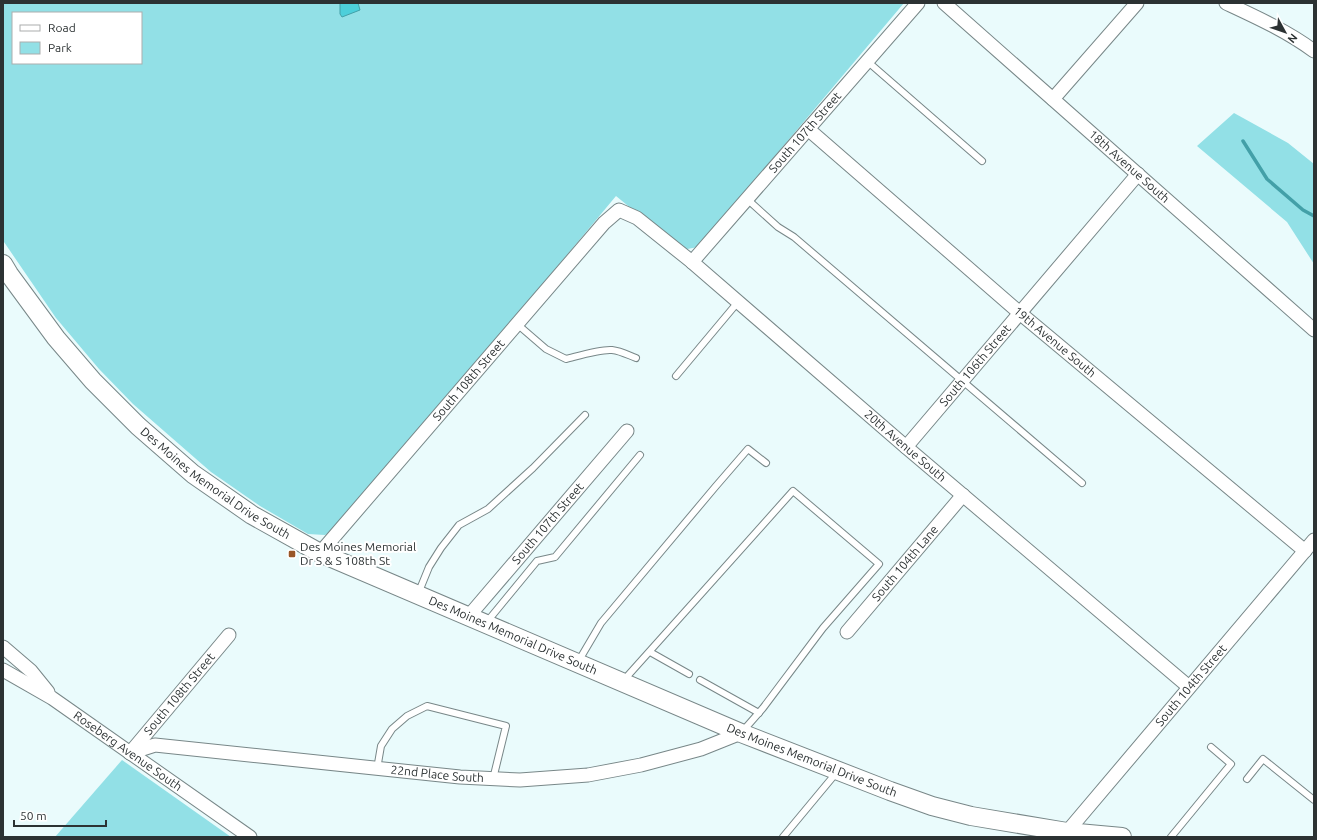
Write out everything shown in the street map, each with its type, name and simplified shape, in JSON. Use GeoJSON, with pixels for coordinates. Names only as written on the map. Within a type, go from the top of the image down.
{"type":"FeatureCollection","features":[{"type":"Feature","properties":{"kind":"main road","name":"Des Moines Memorial Drive South"},"geometry":{"type":"LineString","coordinates":[[3,264],[56,338],[93,381],[138,426],[193,474],[246,510],[320,553],[741,733],[932,806],[971,816],[1067,832],[1122,837]]}},
{"type":"Feature","properties":{"kind":"street","name":"South 107th Street"},"geometry":{"type":"LineString","coordinates":[[692,262],[918,3]]}},
{"type":"Feature","properties":{"kind":"street","name":"18th Avenue South"},"geometry":{"type":"LineString","coordinates":[[944,3],[1314,330]]}},
{"type":"Feature","properties":{"kind":"street"},"geometry":{"type":"LineString","coordinates":[[1053,99],[1137,3]]}},
{"type":"Feature","properties":{"kind":"street"},"geometry":{"type":"LineString","coordinates":[[1226,3],[1277,27],[1314,51]]}},
{"type":"Feature","properties":{"kind":"street","name":"19th Avenue South"},"geometry":{"type":"LineString","coordinates":[[808,129],[1021,314],[1305,551]]}},
{"type":"Feature","properties":{"kind":"street","name":"South 106th Street"},"geometry":{"type":"LineString","coordinates":[[906,447],[1021,314],[1138,174]]}},
{"type":"Feature","properties":{"kind":"street","name":"20th Avenue South"},"geometry":{"type":"LineString","coordinates":[[619,210],[636,218],[692,262],[906,447],[1189,687]]}},
{"type":"Feature","properties":{"kind":"street","name":"South 108th Street"},"geometry":{"type":"LineString","coordinates":[[320,553],[604,223],[619,210]]}},
{"type":"Feature","properties":{"kind":"street","name":"South 107th Street"},"geometry":{"type":"LineString","coordinates":[[468,616],[627,431]]}},
{"type":"Feature","properties":{"kind":"street","name":"South 104th Lane"},"geometry":{"type":"LineString","coordinates":[[847,632],[963,495]]}},
{"type":"Feature","properties":{"kind":"street","name":"South 104th Street"},"geometry":{"type":"LineString","coordinates":[[1067,832],[1314,540]]}},
{"type":"Feature","properties":{"kind":"street","name":"South 108th Street"},"geometry":{"type":"LineString","coordinates":[[130,753],[228,634]]}},
{"type":"Feature","properties":{"kind":"street"},"geometry":{"type":"LineString","coordinates":[[3,647],[31,671],[52,698]]}},
{"type":"Feature","properties":{"kind":"street","name":"Roseberg Avenue South"},"geometry":{"type":"LineString","coordinates":[[3,670],[52,698],[250,837]]}},
{"type":"Feature","properties":{"kind":"street","name":"22nd Place South"},"geometry":{"type":"LineString","coordinates":[[130,753],[155,745],[460,777],[520,780],[588,775],[642,765],[701,749],[741,733]]}},
{"type":"Feature","properties":{"kind":"lane"},"geometry":{"type":"LineString","coordinates":[[867,61],[982,161]]}},
{"type":"Feature","properties":{"kind":"lane"},"geometry":{"type":"LineString","coordinates":[[747,199],[778,227],[794,237],[1082,483]]}},
{"type":"Feature","properties":{"kind":"lane"},"geometry":{"type":"LineString","coordinates":[[676,376],[738,302]]}},
{"type":"Feature","properties":{"kind":"lane"},"geometry":{"type":"LineString","coordinates":[[517,324],[546,349],[566,359],[610,350],[622,352],[636,358]]}},
{"type":"Feature","properties":{"kind":"lane"},"geometry":{"type":"LineString","coordinates":[[418,595],[429,567],[441,548],[459,525],[488,509],[533,468],[585,414]]}},
{"type":"Feature","properties":{"kind":"lane"},"geometry":{"type":"LineString","coordinates":[[577,663],[601,623],[748,450],[766,463]]}},
{"type":"Feature","properties":{"kind":"lane"},"geometry":{"type":"LineString","coordinates":[[485,624],[536,561],[555,556],[640,455]]}},
{"type":"Feature","properties":{"kind":"lane"},"geometry":{"type":"LineString","coordinates":[[622,682],[793,490],[879,564],[823,628],[759,713],[741,733]]}},
{"type":"Feature","properties":{"kind":"lane"},"geometry":{"type":"LineString","coordinates":[[650,652],[689,674]]}},
{"type":"Feature","properties":{"kind":"lane"},"geometry":{"type":"LineString","coordinates":[[700,680],[759,713]]}},
{"type":"Feature","properties":{"kind":"lane"},"geometry":{"type":"LineString","coordinates":[[377,769],[381,746],[392,729],[407,716],[427,706],[506,726],[493,779]]}},
{"type":"Feature","properties":{"kind":"lane"},"geometry":{"type":"LineString","coordinates":[[1171,837],[1231,764],[1211,747]]}},
{"type":"Feature","properties":{"kind":"lane"},"geometry":{"type":"LineString","coordinates":[[1248,779],[1263,760],[1314,800]]}},
{"type":"Feature","properties":{"kind":"lane"},"geometry":{"type":"LineString","coordinates":[[783,837],[838,770]]}},
{"type":"Feature","properties":{"kind":"green space"},"geometry":{"type":"Polygon","coordinates":[[[3,3],[904,3],[698,247],[682,250],[616,196],[343,524],[325,535],[308,534],[260,506],[211,472],[133,404],[99,369],[56,318],[4,242],[3,3]]]}},
{"type":"Feature","properties":{"kind":"green space"},"geometry":{"type":"Polygon","coordinates":[[[1234,113],[1288,143],[1314,164],[1314,264],[1287,222],[1197,146],[1234,113]]]}},
{"type":"Feature","properties":{"kind":"green space"},"geometry":{"type":"Polygon","coordinates":[[[122,760],[231,837],[55,837],[122,760]]]}},
{"type":"Feature","properties":{"kind":"shaded area"},"geometry":{"type":"Polygon","coordinates":[[[340,3],[358,3],[360,10],[342,17],[340,14],[340,3]]]}},
{"type":"Feature","properties":{"kind":"waterway"},"geometry":{"type":"LineString","coordinates":[[1243,141],[1267,179],[1303,210],[1314,216]]}},
{"type":"Feature","properties":{"kind":"place","name":"Des Moines Memorial Dr S & S 108th St"},"geometry":{"type":"Point","coordinates":[292,554]}}]}
